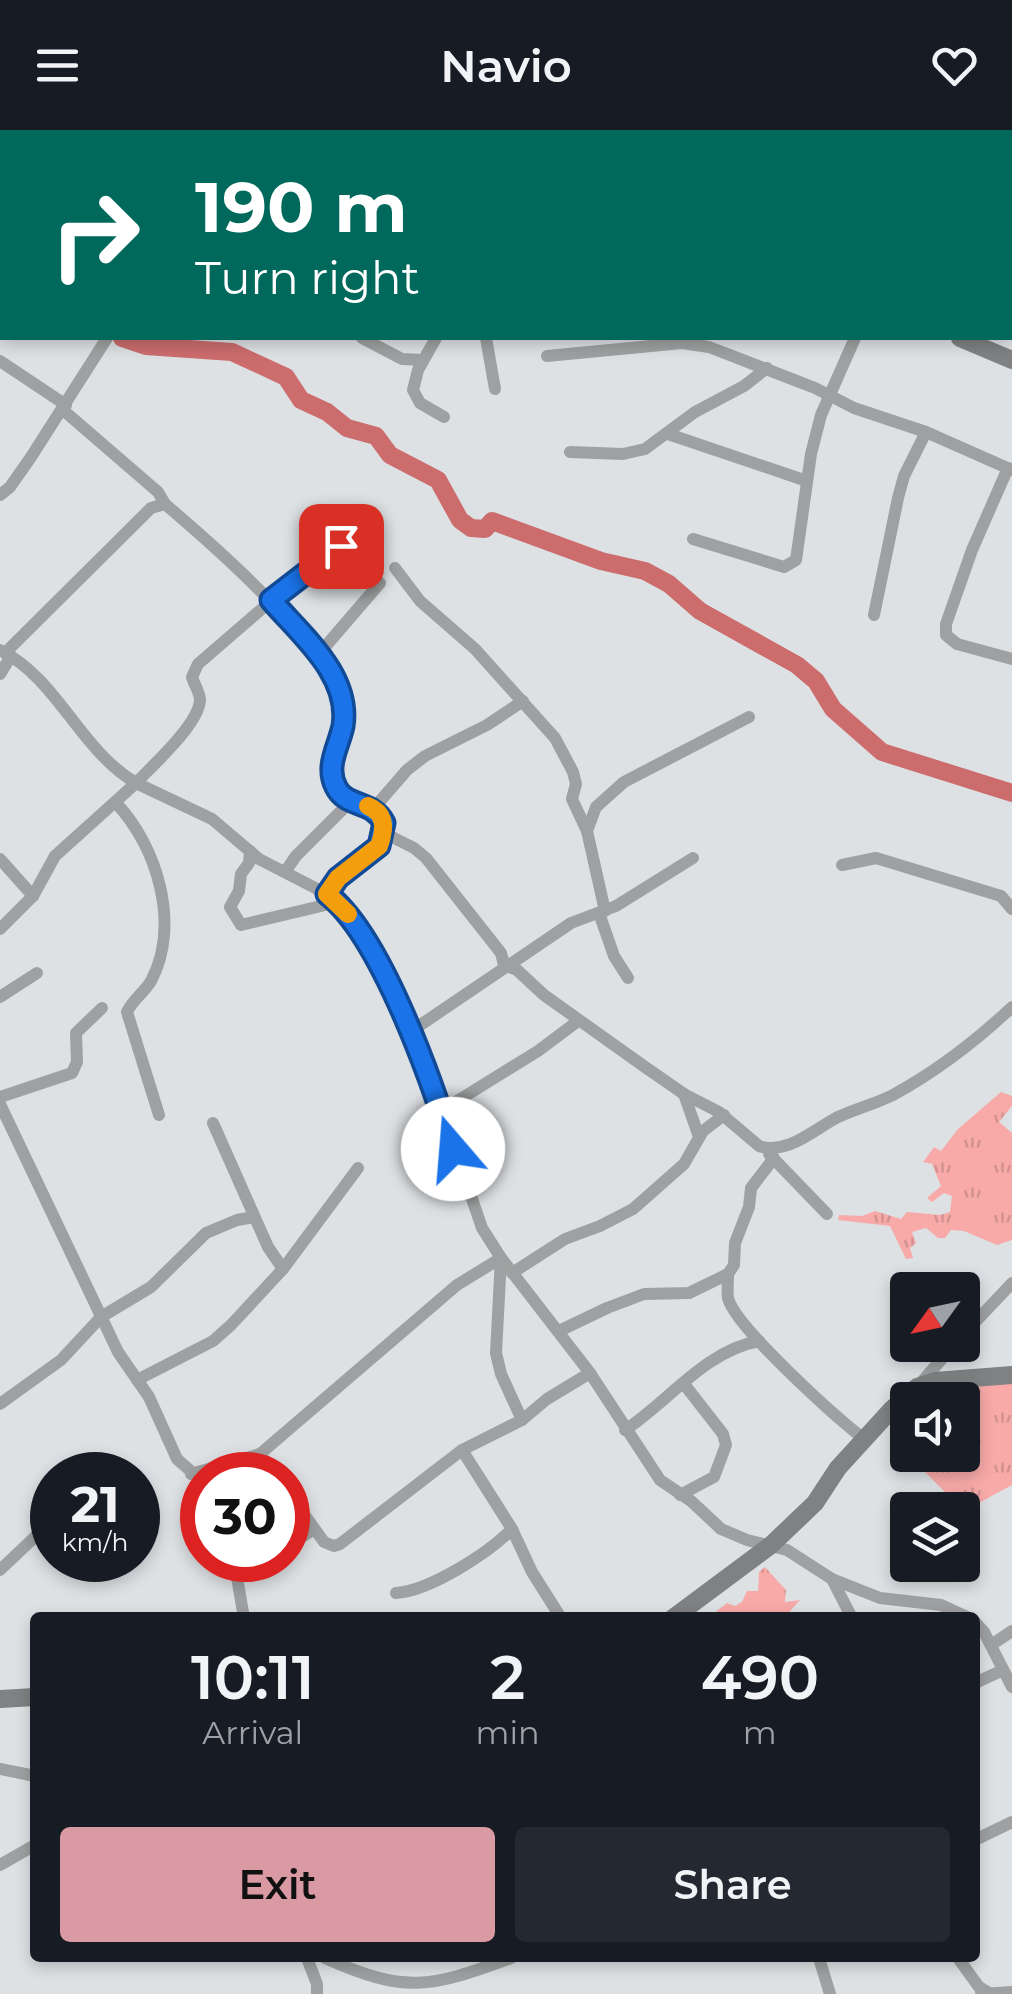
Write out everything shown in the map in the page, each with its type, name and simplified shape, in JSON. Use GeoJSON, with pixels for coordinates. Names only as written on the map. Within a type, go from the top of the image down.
{"type":"FeatureCollection","features":[{"type":"Feature","properties":{"kind":"street"},"geometry":{"type":"LineString","coordinates":[[0,495],[10,487],[64,408],[106,340]]}},
{"type":"Feature","properties":{"kind":"street"},"geometry":{"type":"LineString","coordinates":[[366,340],[402,359],[424,360]]}},
{"type":"Feature","properties":{"kind":"street"},"geometry":{"type":"LineString","coordinates":[[435,340],[413,390],[415,398],[444,418]]}},
{"type":"Feature","properties":{"kind":"street"},"geometry":{"type":"LineString","coordinates":[[486,340],[495,389]]}},
{"type":"Feature","properties":{"kind":"street"},"geometry":{"type":"LineString","coordinates":[[693,539],[789,566],[796,560],[811,454],[828,395],[853,340]]}},
{"type":"Feature","properties":{"kind":"street"},"geometry":{"type":"LineString","coordinates":[[547,356],[696,344],[766,368],[854,408],[926,432],[1010,469],[968,561],[946,624],[946,635],[957,644],[1012,659]]}},
{"type":"Feature","properties":{"kind":"street"},"geometry":{"type":"LineString","coordinates":[[989,344],[1012,360]]}},
{"type":"Feature","properties":{"kind":"street"},"geometry":{"type":"LineString","coordinates":[[0,362],[64,408],[158,492],[165,504],[271,600],[338,682],[343,726],[333,760],[333,780],[343,797],[374,808],[384,823],[384,833],[372,854],[338,878],[332,898]]}},
{"type":"Feature","properties":{"kind":"street"},"geometry":{"type":"LineString","coordinates":[[570,452],[636,452],[668,434],[695,412],[744,386],[766,368]]}},
{"type":"Feature","properties":{"kind":"street"},"geometry":{"type":"LineString","coordinates":[[874,615],[904,476],[926,432]]}},
{"type":"Feature","properties":{"kind":"street"},"geometry":{"type":"LineString","coordinates":[[668,434],[808,481]]}},
{"type":"Feature","properties":{"kind":"street"},"geometry":{"type":"LineString","coordinates":[[0,674],[5,653],[151,508],[165,504]]}},
{"type":"Feature","properties":{"kind":"street"},"geometry":{"type":"LineString","coordinates":[[0,929],[33,896],[55,856],[116,804],[174,742],[196,711],[200,698],[192,677],[194,669],[271,600],[341,546]]}},
{"type":"Feature","properties":{"kind":"street"},"geometry":{"type":"LineString","coordinates":[[395,568],[420,601],[475,650],[522,700],[562,750],[576,784],[572,799],[587,831],[614,956],[628,978]]}},
{"type":"Feature","properties":{"kind":"street"},"geometry":{"type":"LineString","coordinates":[[318,655],[380,583]]}},
{"type":"Feature","properties":{"kind":"street"},"geometry":{"type":"LineString","coordinates":[[5,653],[38,678],[114,770],[212,820],[250,851],[332,898],[353,920],[376,958],[410,1032],[482,1228],[590,1373],[660,1480],[721,1529],[787,1550],[832,1579],[880,1598],[940,1605],[955,1612]]}},
{"type":"Feature","properties":{"kind":"street"},"geometry":{"type":"LineString","coordinates":[[374,808],[407,770],[425,756],[477,730],[522,700]]}},
{"type":"Feature","properties":{"kind":"street"},"geometry":{"type":"LineString","coordinates":[[587,831],[596,806],[624,782],[749,717]]}},
{"type":"Feature","properties":{"kind":"street"},"geometry":{"type":"LineString","coordinates":[[285,872],[351,801]]}},
{"type":"Feature","properties":{"kind":"street"},"geometry":{"type":"LineString","coordinates":[[116,804],[138,828],[158,870],[163,942],[150,983],[136,996],[127,1018],[160,1115]]}},
{"type":"Feature","properties":{"kind":"street"},"geometry":{"type":"LineString","coordinates":[[384,833],[414,848],[436,870],[501,952],[504,965]]}},
{"type":"Feature","properties":{"kind":"street"},"geometry":{"type":"LineString","coordinates":[[250,851],[251,858],[230,902],[234,918],[241,925],[332,898]]}},
{"type":"Feature","properties":{"kind":"street"},"geometry":{"type":"LineString","coordinates":[[410,1032],[571,923],[602,912],[693,858]]}},
{"type":"Feature","properties":{"kind":"street"},"geometry":{"type":"LineString","coordinates":[[842,865],[876,858],[1001,896],[1012,908]]}},
{"type":"Feature","properties":{"kind":"street"},"geometry":{"type":"LineString","coordinates":[[0,859],[33,896]]}},
{"type":"Feature","properties":{"kind":"street"},"geometry":{"type":"LineString","coordinates":[[504,965],[517,970],[578,1020],[684,1094],[724,1115],[774,1158],[827,1214]]}},
{"type":"Feature","properties":{"kind":"street"},"geometry":{"type":"LineString","coordinates":[[0,998],[37,973]]}},
{"type":"Feature","properties":{"kind":"street"},"geometry":{"type":"LineString","coordinates":[[102,1008],[76,1032],[77,1062],[72,1073],[0,1101],[118,1352],[149,1397],[170,1448],[180,1459]]}},
{"type":"Feature","properties":{"kind":"street"},"geometry":{"type":"LineString","coordinates":[[759,1146],[788,1146],[893,1094],[927,1075],[1011,1009]]}},
{"type":"Feature","properties":{"kind":"street"},"geometry":{"type":"LineString","coordinates":[[441,1111],[538,1051],[578,1020]]}},
{"type":"Feature","properties":{"kind":"street"},"geometry":{"type":"LineString","coordinates":[[684,1094],[698,1138]]}},
{"type":"Feature","properties":{"kind":"street"},"geometry":{"type":"LineString","coordinates":[[512,1273],[565,1239],[633,1208],[684,1164],[698,1138],[724,1115]]}},
{"type":"Feature","properties":{"kind":"street"},"geometry":{"type":"LineString","coordinates":[[213,1123],[254,1216],[283,1269]]}},
{"type":"Feature","properties":{"kind":"street"},"geometry":{"type":"LineString","coordinates":[[559,1331],[644,1294],[689,1294],[728,1274],[734,1265],[734,1243],[749,1207],[751,1188],[774,1158]]}},
{"type":"Feature","properties":{"kind":"street"},"geometry":{"type":"LineString","coordinates":[[137,1380],[212,1340],[283,1269],[358,1168]]}},
{"type":"Feature","properties":{"kind":"street"},"geometry":{"type":"LineString","coordinates":[[0,1404],[61,1360],[101,1317],[139,1296],[206,1233],[254,1216]]}},
{"type":"Feature","properties":{"kind":"street"},"geometry":{"type":"LineString","coordinates":[[501,1258],[496,1354],[522,1420]]}},
{"type":"Feature","properties":{"kind":"street"},"geometry":{"type":"LineString","coordinates":[[262,1452],[457,1285],[501,1258]]}},
{"type":"Feature","properties":{"kind":"street"},"geometry":{"type":"LineString","coordinates":[[728,1274],[732,1307],[759,1341],[864,1439]]}},
{"type":"Feature","properties":{"kind":"street"},"geometry":{"type":"LineString","coordinates":[[980,1317],[1011,1285]]}},
{"type":"Feature","properties":{"kind":"street"},"geometry":{"type":"LineString","coordinates":[[625,1430],[706,1364],[759,1341]]}},
{"type":"Feature","properties":{"kind":"street"},"geometry":{"type":"LineString","coordinates":[[921,1382],[939,1362]]}},
{"type":"Feature","properties":{"kind":"street"},"geometry":{"type":"LineString","coordinates":[[310,1523],[329,1546],[340,1544],[462,1450],[522,1420],[547,1398],[590,1373]]}},
{"type":"Feature","properties":{"kind":"street"},"geometry":{"type":"LineString","coordinates":[[931,1382],[1012,1376]]}},
{"type":"Feature","properties":{"kind":"street"},"geometry":{"type":"LineString","coordinates":[[680,1495],[714,1477],[726,1445],[723,1434],[684,1384]]}},
{"type":"Feature","properties":{"kind":"street"},"geometry":{"type":"LineString","coordinates":[[681,1612],[771,1545],[815,1503],[838,1468],[890,1413]]}},
{"type":"Feature","properties":{"kind":"street"},"geometry":{"type":"LineString","coordinates":[[462,1450],[512,1529],[532,1572],[557,1612]]}},
{"type":"Feature","properties":{"kind":"street"},"geometry":{"type":"LineString","coordinates":[[310,1532],[314,1529]]}},
{"type":"Feature","properties":{"kind":"street"},"geometry":{"type":"LineString","coordinates":[[396,1593],[426,1586],[498,1543],[512,1529]]}},
{"type":"Feature","properties":{"kind":"street"},"geometry":{"type":"LineString","coordinates":[[0,1570],[30,1542]]}},
{"type":"Feature","properties":{"kind":"street"},"geometry":{"type":"LineString","coordinates":[[832,1579],[849,1612]]}},
{"type":"Feature","properties":{"kind":"street"},"geometry":{"type":"LineString","coordinates":[[238,1582],[243,1612]]}},
{"type":"Feature","properties":{"kind":"street"},"geometry":{"type":"LineString","coordinates":[[980,1631],[1012,1687]]}},
{"type":"Feature","properties":{"kind":"street"},"geometry":{"type":"LineString","coordinates":[[991,1645],[1012,1631]]}},
{"type":"Feature","properties":{"kind":"street"},"geometry":{"type":"LineString","coordinates":[[980,1681],[1001,1671]]}},
{"type":"Feature","properties":{"kind":"street"},"geometry":{"type":"LineString","coordinates":[[0,1699],[30,1697]]}},
{"type":"Feature","properties":{"kind":"street"},"geometry":{"type":"LineString","coordinates":[[0,1770],[30,1775]]}},
{"type":"Feature","properties":{"kind":"street"},"geometry":{"type":"LineString","coordinates":[[980,1838],[1012,1822]]}},
{"type":"Feature","properties":{"kind":"street"},"geometry":{"type":"LineString","coordinates":[[0,1865],[30,1848]]}},
{"type":"Feature","properties":{"kind":"street"},"geometry":{"type":"LineString","coordinates":[[308,1962],[318,1984],[317,1994]]}},
{"type":"Feature","properties":{"kind":"street"},"geometry":{"type":"LineString","coordinates":[[338,1962],[374,1982],[398,1988],[450,1980],[500,1962]]}},
{"type":"Feature","properties":{"kind":"street"},"geometry":{"type":"LineString","coordinates":[[820,1962],[830,1994]]}},
{"type":"Feature","properties":{"kind":"street"},"geometry":{"type":"LineString","coordinates":[[961,1962],[984,1993],[1012,1992]]}},
{"type":"Feature","properties":{"kind":"green space"},"geometry":{"type":"Polygon","coordinates":[[[1001,1092],[1012,1096],[1012,1106],[999,1122],[1012,1133],[1012,1240],[997,1245],[964,1231],[951,1230],[945,1238],[938,1238],[926,1228],[912,1232],[916,1243],[910,1248],[913,1258],[906,1259],[890,1226],[838,1220],[839,1215],[862,1216],[875,1211],[901,1219],[907,1212],[950,1212],[952,1196],[944,1193],[932,1202],[927,1198],[941,1186],[932,1164],[923,1162],[934,1147],[941,1151],[958,1129],[1001,1092]]]}},
{"type":"Feature","properties":{"kind":"green space"},"geometry":{"type":"Polygon","coordinates":[[[1012,1380],[1012,1485],[980,1502],[980,1492],[945,1492],[925,1472],[980,1472],[980,1382],[971,1382],[1012,1380]]]}},
{"type":"Feature","properties":{"kind":"green space"},"geometry":{"type":"Polygon","coordinates":[[[765,1567],[786,1590],[785,1602],[800,1600],[789,1612],[715,1612],[727,1603],[735,1606],[742,1602],[747,1591],[758,1591],[759,1572],[765,1567]]]}},
{"type":"Feature","properties":{"kind":"waterway"},"geometry":{"type":"LineString","coordinates":[[128,340],[146,346],[232,352],[286,377],[301,400],[327,412],[347,428],[376,436],[390,455],[438,480],[460,520],[471,528],[485,529],[492,521],[601,561],[645,571],[669,584],[700,611],[797,665],[816,681],[833,709],[882,752],[1012,793]]}},
{"type":"Feature","properties":{"kind":"slow traffic"},"geometry":{"type":"LineString","coordinates":[[348,914],[327,894],[331,884],[379,846],[384,823],[368,806]]}},
{"type":"Feature","properties":{"kind":"route"},"geometry":{"type":"LineString","coordinates":[[341,546],[271,600],[338,682],[343,726],[333,760],[336,789],[351,801],[374,808],[384,823],[379,846],[331,884],[327,894],[346,910],[376,958],[435,1091],[453,1149]]}}]}
